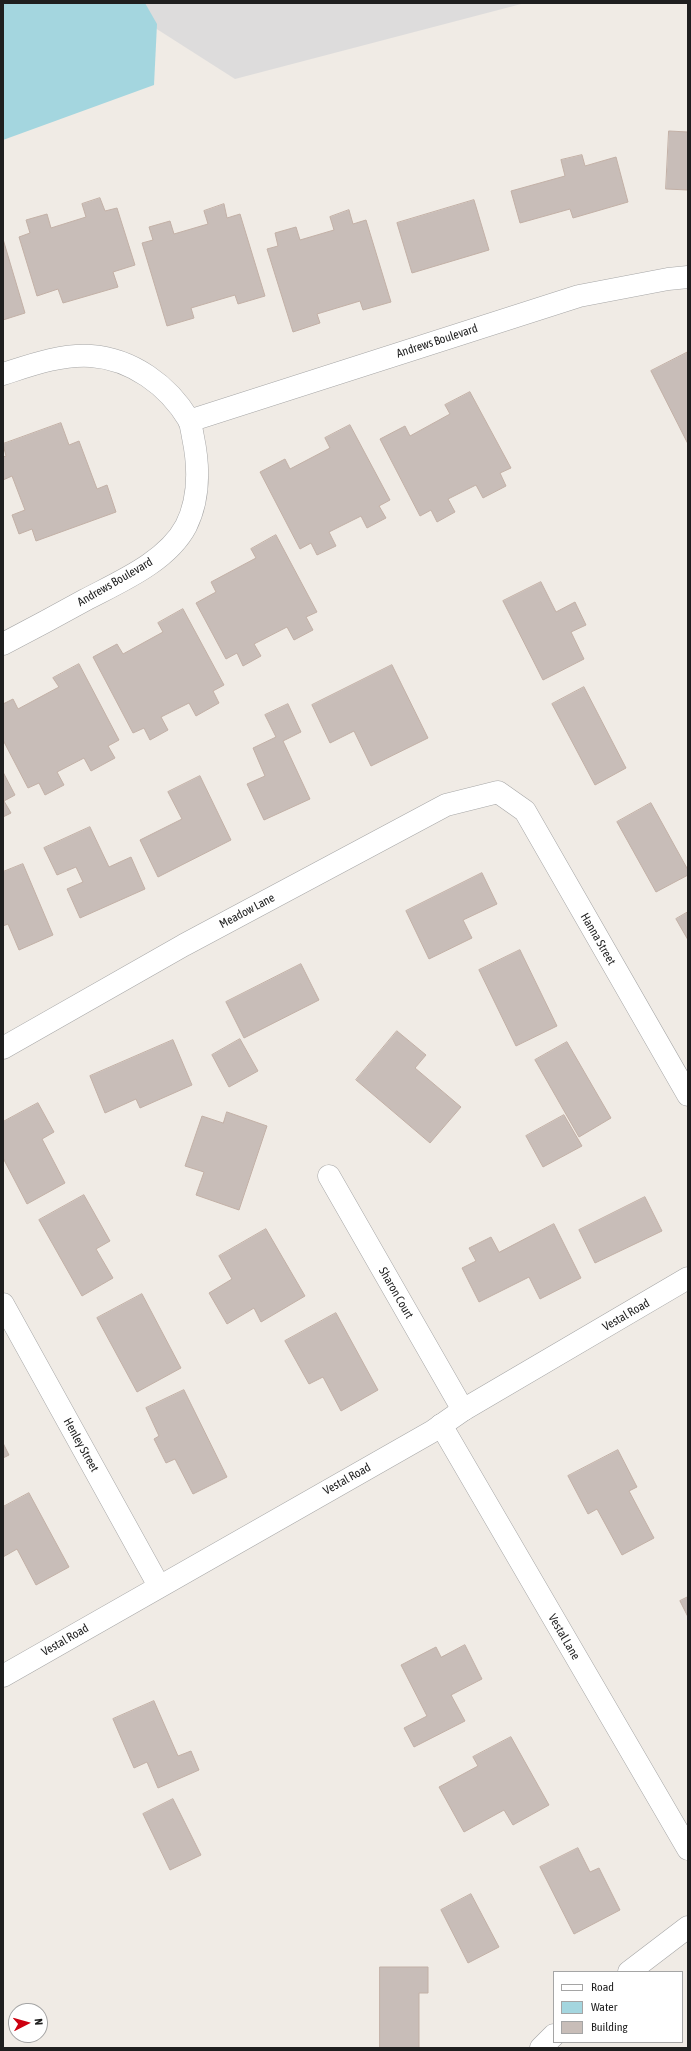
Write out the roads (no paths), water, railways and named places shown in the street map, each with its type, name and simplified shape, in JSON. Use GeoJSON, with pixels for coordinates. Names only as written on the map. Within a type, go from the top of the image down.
{"type":"FeatureCollection","features":[{"type":"Feature","properties":{"kind":"street","name":"Andrews Boulevard"},"geometry":{"type":"LineString","coordinates":[[190,421],[579,296],[668,279],[688,277]]}},
{"type":"Feature","properties":{"kind":"street","name":"Andrews Boulevard"},"geometry":{"type":"LineString","coordinates":[[3,374],[49,360],[70,357],[91,356],[118,361],[141,371],[164,390],[190,421],[197,458],[196,491],[186,526],[167,550],[142,569],[3,644]]}},
{"type":"Feature","properties":{"kind":"street","name":"Meadow Lane"},"geometry":{"type":"LineString","coordinates":[[3,1048],[184,945],[446,805],[498,792]]}},
{"type":"Feature","properties":{"kind":"street","name":"Hanna Street"},"geometry":{"type":"LineString","coordinates":[[498,792],[525,810],[688,1096]]}},
{"type":"Feature","properties":{"kind":"street","name":"Sharon Court"},"geometry":{"type":"LineString","coordinates":[[329,1176],[463,1410]]}},
{"type":"Feature","properties":{"kind":"street","name":"Vestal Road"},"geometry":{"type":"LineString","coordinates":[[3,1676],[441,1425],[463,1410],[688,1278]]}},
{"type":"Feature","properties":{"kind":"street","name":"Henley Street"},"geometry":{"type":"LineString","coordinates":[[3,1304],[159,1586]]}},
{"type":"Feature","properties":{"kind":"street","name":"Vestal Lane"},"geometry":{"type":"LineString","coordinates":[[441,1425],[688,1849]]}},
{"type":"Feature","properties":{"kind":"street"},"geometry":{"type":"LineString","coordinates":[[630,1971],[688,1927]]}},
{"type":"Feature","properties":{"kind":"street"},"geometry":{"type":"LineString","coordinates":[[541,2048],[553,2037]]}},
{"type":"Feature","properties":{"kind":"water"},"geometry":{"type":"Polygon","coordinates":[[[3,3],[145,3],[157,24],[154,85],[3,140],[3,3]]]}}]}
